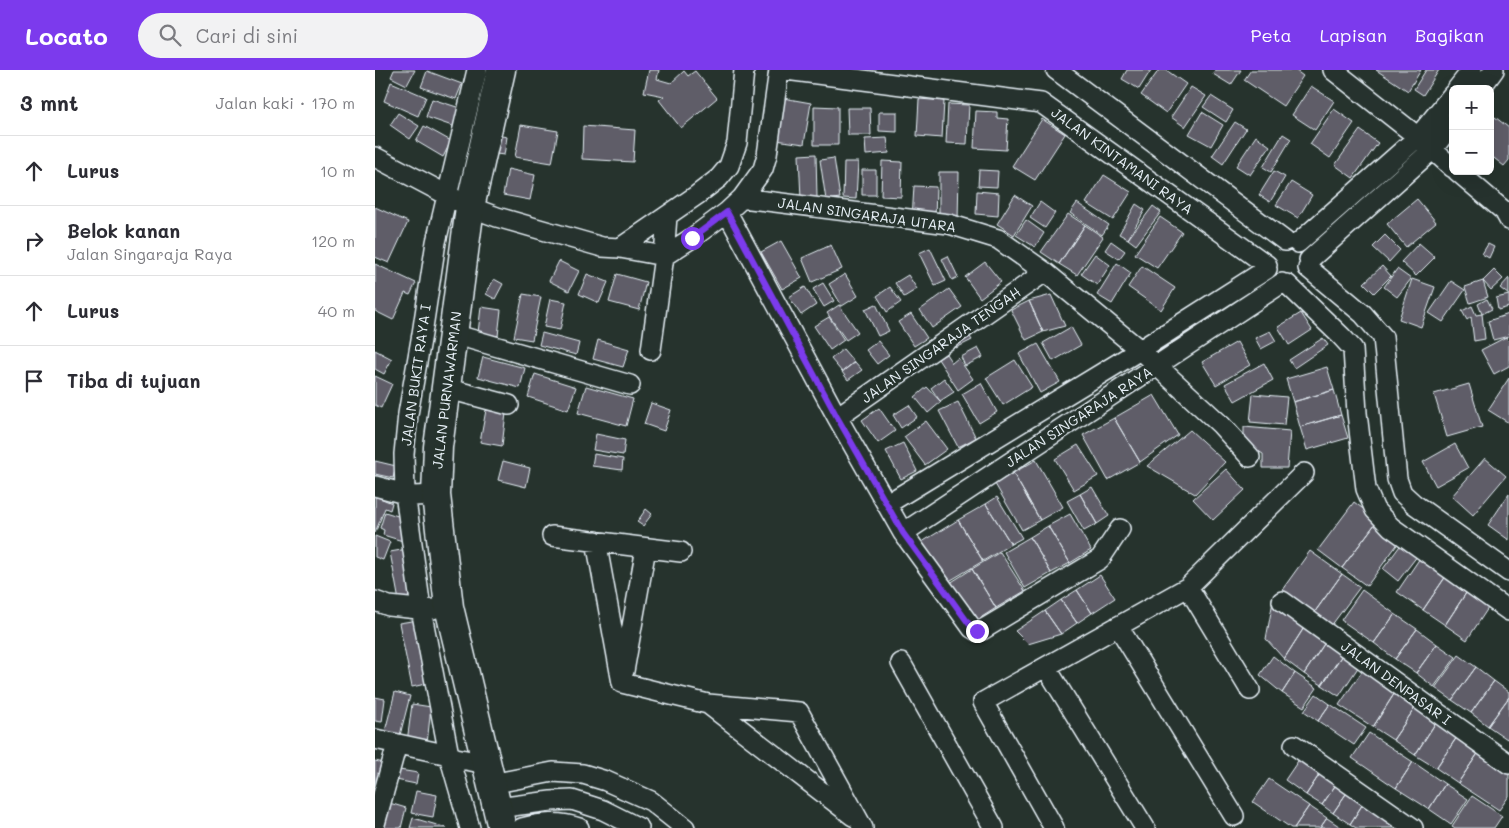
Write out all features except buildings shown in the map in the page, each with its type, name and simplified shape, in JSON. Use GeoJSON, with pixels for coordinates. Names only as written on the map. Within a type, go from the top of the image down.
{"type":"FeatureCollection","features":[{"type":"Feature","properties":{"kind":"street","name":"JALAN BUKIT RAYA I"},"geometry":{"type":"LineString","coordinates":[[470,828],[479,780],[421,609],[420,495],[404,454],[408,414],[436,242],[459,201],[477,70]]}},
{"type":"Feature","properties":{"kind":"street","name":"JALAN PURNAWARMAN"},"geometry":{"type":"LineString","coordinates":[[479,780],[449,607],[420,495],[438,447],[453,337],[459,201],[501,70]]}},
{"type":"Feature","properties":{"kind":"street"},"geometry":{"type":"LineString","coordinates":[[620,248],[719,178],[729,166],[737,143],[743,70]]}},
{"type":"Feature","properties":{"kind":"street"},"geometry":{"type":"LineString","coordinates":[[375,157],[459,201],[497,217],[602,247],[620,248],[664,256],[727,212],[742,198],[763,169],[767,155],[779,70]]}},
{"type":"Feature","properties":{"kind":"street","name":"JALAN KINTAMANI RAYA"},"geometry":{"type":"LineString","coordinates":[[786,70],[1041,103],[1267,267]]}},
{"type":"Feature","properties":{"kind":"street"},"geometry":{"type":"LineString","coordinates":[[1055,70],[1307,253],[1309,264],[1363,314],[1383,337],[1397,478],[1402,493],[1414,504],[1509,572]]}},
{"type":"Feature","properties":{"kind":"street"},"geometry":{"type":"LineString","coordinates":[[1333,70],[1418,137],[1449,165]]}},
{"type":"Feature","properties":{"kind":"street"},"geometry":{"type":"LineString","coordinates":[[1460,85],[1472,70]]}},
{"type":"Feature","properties":{"kind":"street"},"geometry":{"type":"LineString","coordinates":[[1482,85],[1494,70]]}},
{"type":"Feature","properties":{"kind":"street"},"geometry":{"type":"LineString","coordinates":[[1449,99],[1418,137],[1291,242],[1277,244],[1271,249],[1267,256],[1267,267],[1273,278],[1284,283],[1341,336],[1353,350],[1357,413],[1366,490],[1375,510],[1391,527],[1509,611]]}},
{"type":"Feature","properties":{"kind":"street"},"geometry":{"type":"LineString","coordinates":[[1284,283],[1294,283],[1300,280],[1305,275],[1309,264],[1432,150],[1449,128]]}},
{"type":"Feature","properties":{"kind":"street"},"geometry":{"type":"LineString","coordinates":[[1462,175],[1504,211],[1509,220]]}},
{"type":"Feature","properties":{"kind":"street","name":"JALAN SINGARAJA UTARA"},"geometry":{"type":"LineString","coordinates":[[742,198],[949,224],[998,239],[1045,272],[1140,350],[1221,425],[1250,457]]}},
{"type":"Feature","properties":{"kind":"street"},"geometry":{"type":"LineString","coordinates":[[727,212],[837,417],[903,533],[972,628],[977,631],[982,630],[1100,559],[1120,530]]}},
{"type":"Feature","properties":{"kind":"street"},"geometry":{"type":"LineString","coordinates":[[651,350],[664,256],[667,216]]}},
{"type":"Feature","properties":{"kind":"street","name":"JALAN SINGARAJA RAYA"},"geometry":{"type":"LineString","coordinates":[[887,504],[1140,350],[1267,267]]}},
{"type":"Feature","properties":{"kind":"street","name":"JALAN SINGARAJA TENGAH"},"geometry":{"type":"LineString","coordinates":[[837,417],[1045,272]]}},
{"type":"Feature","properties":{"kind":"street","name":"JALAN SINGARAJA RAYA"},"geometry":{"type":"LineString","coordinates":[[903,533],[1284,283]]}},
{"type":"Feature","properties":{"kind":"street"},"geometry":{"type":"LineString","coordinates":[[422,334],[453,337],[630,385]]}},
{"type":"Feature","properties":{"kind":"street"},"geometry":{"type":"LineString","coordinates":[[445,388],[509,404]]}},
{"type":"Feature","properties":{"kind":"street"},"geometry":{"type":"LineString","coordinates":[[996,438],[1011,462]]}},
{"type":"Feature","properties":{"kind":"street"},"geometry":{"type":"LineString","coordinates":[[1054,828],[983,702],[1189,587],[1304,473]]}},
{"type":"Feature","properties":{"kind":"street"},"geometry":{"type":"LineString","coordinates":[[1366,490],[1397,478]]}},
{"type":"Feature","properties":{"kind":"street"},"geometry":{"type":"LineString","coordinates":[[375,486],[420,495]]}},
{"type":"Feature","properties":{"kind":"street"},"geometry":{"type":"LineString","coordinates":[[552,536],[681,552]]}},
{"type":"Feature","properties":{"kind":"street"},"geometry":{"type":"LineString","coordinates":[[596,541],[622,683]]}},
{"type":"Feature","properties":{"kind":"street"},"geometry":{"type":"LineString","coordinates":[[622,683],[646,548]]}},
{"type":"Feature","properties":{"kind":"street"},"geometry":{"type":"LineString","coordinates":[[1189,587],[1250,690]]}},
{"type":"Feature","properties":{"kind":"street"},"geometry":{"type":"LineString","coordinates":[[375,601],[389,606],[428,610],[449,607]]}},
{"type":"Feature","properties":{"kind":"street","name":"JALAN DENPASAR I"},"geometry":{"type":"LineString","coordinates":[[1282,601],[1509,764]]}},
{"type":"Feature","properties":{"kind":"street"},"geometry":{"type":"LineString","coordinates":[[1118,626],[1234,816]]}},
{"type":"Feature","properties":{"kind":"street"},"geometry":{"type":"LineString","coordinates":[[901,663],[994,828]]}},
{"type":"Feature","properties":{"kind":"street"},"geometry":{"type":"LineString","coordinates":[[1046,668],[1145,828]]}},
{"type":"Feature","properties":{"kind":"street"},"geometry":{"type":"LineString","coordinates":[[622,683],[708,704],[799,712],[861,824]]}},
{"type":"Feature","properties":{"kind":"street"},"geometry":{"type":"LineString","coordinates":[[708,704],[861,824]]}},
{"type":"Feature","properties":{"kind":"street"},"geometry":{"type":"LineString","coordinates":[[375,739],[397,744],[479,780],[551,801],[572,800],[603,810],[638,827],[651,801]]}},
{"type":"Feature","properties":{"kind":"street"},"geometry":{"type":"LineString","coordinates":[[375,824],[397,744]]}},
{"type":"Feature","properties":{"kind":"street"},"geometry":{"type":"LineString","coordinates":[[1294,745],[1413,828]]}},
{"type":"Feature","properties":{"kind":"street"},"geometry":{"type":"LineString","coordinates":[[479,780],[553,772],[583,774],[606,781],[651,801],[685,828]]}},
{"type":"Feature","properties":{"kind":"street"},"geometry":{"type":"LineString","coordinates":[[523,828],[537,824],[556,823],[579,828]]}},
{"type":"Feature","properties":{"kind":"route"},"geometry":{"type":"LineString","coordinates":[[692,238],[727,212],[837,417],[903,533],[972,628],[977,631]]}}]}
